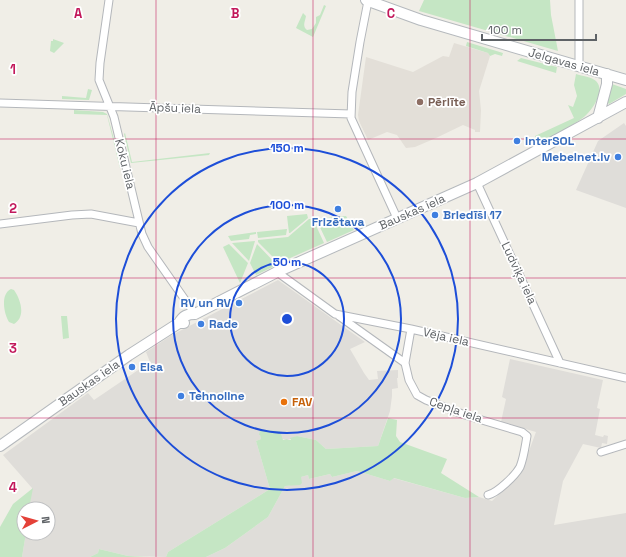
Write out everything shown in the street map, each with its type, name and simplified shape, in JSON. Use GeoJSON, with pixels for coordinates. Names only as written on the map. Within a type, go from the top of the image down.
{"type":"FeatureCollection","features":[{"type":"Feature","properties":{"kind":"street","name":"Koku iela"},"geometry":{"type":"LineString","coordinates":[[109,0],[99,80],[114,116],[142,234],[148,247],[195,314]]}},
{"type":"Feature","properties":{"kind":"street"},"geometry":{"type":"LineString","coordinates":[[579,0],[579,66]]}},
{"type":"Feature","properties":{"kind":"street"},"geometry":{"type":"LineString","coordinates":[[367,1],[351,114],[360,140],[397,218]]}},
{"type":"Feature","properties":{"kind":"street","name":"Jelgavas iela"},"geometry":{"type":"LineString","coordinates":[[367,1],[421,20],[626,80]]}},
{"type":"Feature","properties":{"kind":"street"},"geometry":{"type":"LineString","coordinates":[[598,118],[607,84],[606,74]]}},
{"type":"Feature","properties":{"kind":"street","name":"Bauskas iela"},"geometry":{"type":"LineString","coordinates":[[0,446],[124,358],[179,323],[184,323],[193,318],[195,314],[277,272],[477,183],[626,102]]}},
{"type":"Feature","properties":{"kind":"street","name":"Āpšu iela"},"geometry":{"type":"LineString","coordinates":[[0,103],[351,114]]}},
{"type":"Feature","properties":{"kind":"street","name":"Ludviķa iela"},"geometry":{"type":"LineString","coordinates":[[477,183],[560,363]]}},
{"type":"Feature","properties":{"kind":"street"},"geometry":{"type":"LineString","coordinates":[[0,224],[91,214],[139,223]]}},
{"type":"Feature","properties":{"kind":"street","name":"Vēja iela"},"geometry":{"type":"LineString","coordinates":[[277,272],[335,314],[411,329],[626,378]]}},
{"type":"Feature","properties":{"kind":"street"},"geometry":{"type":"LineString","coordinates":[[335,314],[405,363]]}},
{"type":"Feature","properties":{"kind":"street","name":"Cepļa iela"},"geometry":{"type":"LineString","coordinates":[[411,329],[405,363],[409,380],[417,395],[465,415],[522,432],[527,436],[524,455],[519,468],[497,491],[488,496]]}},
{"type":"Feature","properties":{"kind":"street"},"geometry":{"type":"LineString","coordinates":[[601,452],[626,444]]}},
{"type":"Feature","properties":{"kind":"shaded area","name":"Pērlīte"},"geometry":{"type":"Polygon","coordinates":[[[454,43],[488,53],[490,56],[479,91],[481,110],[480,132],[475,132],[475,130],[463,125],[415,147],[406,148],[397,135],[387,132],[368,140],[359,121],[358,115],[366,57],[413,72],[443,56],[449,57],[454,43]]]}},
{"type":"Feature","properties":{"kind":"shaded area"},"geometry":{"type":"Polygon","coordinates":[[[624,123],[626,126],[626,208],[576,190],[598,141],[624,123]]]}},
{"type":"Feature","properties":{"kind":"shaded area"},"geometry":{"type":"Polygon","coordinates":[[[278,280],[365,342],[350,349],[369,380],[378,379],[377,371],[398,370],[398,388],[392,389],[390,411],[378,446],[326,449],[316,440],[297,436],[288,440],[260,435],[261,439],[256,441],[270,489],[168,552],[166,557],[128,556],[99,549],[98,553],[90,557],[22,557],[25,541],[56,541],[56,501],[30,501],[32,488],[3,455],[88,393],[94,400],[150,362],[146,352],[172,335],[278,280]]]}},
{"type":"Feature","properties":{"kind":"shaded area"},"geometry":{"type":"Polygon","coordinates":[[[510,359],[603,380],[597,408],[600,409],[595,435],[603,437],[604,435],[608,436],[607,444],[602,443],[601,448],[583,444],[563,481],[554,525],[626,513],[626,557],[206,557],[225,548],[268,517],[285,486],[289,486],[301,477],[308,475],[309,479],[330,474],[332,477],[357,471],[390,481],[393,478],[465,498],[479,497],[492,501],[502,491],[526,459],[536,432],[501,422],[506,399],[502,397],[510,359]]]}},
{"type":"Feature","properties":{"kind":"green space"},"geometry":{"type":"Polygon","coordinates":[[[424,0],[550,0],[551,15],[558,51],[419,11],[424,0]]]}},
{"type":"Feature","properties":{"kind":"green space"},"geometry":{"type":"Polygon","coordinates":[[[324,5],[326,6],[313,37],[296,28],[303,13],[306,16],[304,24],[305,27],[307,30],[312,29],[316,23],[316,17],[320,15],[324,5]]]}},
{"type":"Feature","properties":{"kind":"green space"},"geometry":{"type":"Polygon","coordinates":[[[53,39],[64,43],[54,53],[50,51],[51,41],[53,41],[53,39]]]}},
{"type":"Feature","properties":{"kind":"green space"},"geometry":{"type":"Polygon","coordinates":[[[467,42],[503,53],[502,56],[495,54],[490,56],[488,53],[466,46],[467,42]]]}},
{"type":"Feature","properties":{"kind":"green space"},"geometry":{"type":"Polygon","coordinates":[[[521,58],[557,67],[556,73],[517,61],[521,58]]]}},
{"type":"Feature","properties":{"kind":"green space"},"geometry":{"type":"Polygon","coordinates":[[[576,74],[592,78],[596,81],[599,85],[599,95],[597,100],[587,114],[579,121],[535,145],[535,136],[574,118],[568,105],[573,107],[577,96],[574,85],[576,74]]]}},
{"type":"Feature","properties":{"kind":"green space"},"geometry":{"type":"Polygon","coordinates":[[[612,84],[626,89],[626,94],[609,104],[607,102],[612,84]]]}},
{"type":"Feature","properties":{"kind":"green space"},"geometry":{"type":"Polygon","coordinates":[[[88,89],[92,90],[89,100],[62,99],[62,96],[86,98],[88,89]]]}},
{"type":"Feature","properties":{"kind":"green space"},"geometry":{"type":"Polygon","coordinates":[[[74,110],[103,112],[107,114],[121,164],[120,168],[107,115],[74,114],[74,110]]]}},
{"type":"Feature","properties":{"kind":"green space"},"geometry":{"type":"Polygon","coordinates":[[[125,133],[132,162],[210,153],[209,155],[131,163],[125,133]]]}},
{"type":"Feature","properties":{"kind":"green space"},"geometry":{"type":"Polygon","coordinates":[[[307,214],[308,218],[289,233],[287,216],[307,214]]]}},
{"type":"Feature","properties":{"kind":"green space"},"geometry":{"type":"Polygon","coordinates":[[[346,216],[354,230],[327,242],[316,219],[346,216]]]}},
{"type":"Feature","properties":{"kind":"green space"},"geometry":{"type":"Polygon","coordinates":[[[309,219],[313,219],[324,243],[279,263],[258,242],[258,240],[288,237],[309,219]]]}},
{"type":"Feature","properties":{"kind":"green space"},"geometry":{"type":"Polygon","coordinates":[[[287,229],[286,235],[258,238],[257,232],[287,229]]]}},
{"type":"Feature","properties":{"kind":"green space"},"geometry":{"type":"Polygon","coordinates":[[[256,232],[256,234],[250,235],[249,239],[231,241],[228,236],[256,232]]]}},
{"type":"Feature","properties":{"kind":"green space"},"geometry":{"type":"Polygon","coordinates":[[[255,241],[249,261],[232,243],[255,241]]]}},
{"type":"Feature","properties":{"kind":"green space"},"geometry":{"type":"Polygon","coordinates":[[[229,244],[248,263],[240,283],[223,247],[229,244]]]}},
{"type":"Feature","properties":{"kind":"green space"},"geometry":{"type":"Polygon","coordinates":[[[257,244],[277,265],[256,275],[250,263],[257,244]]]}},
{"type":"Feature","properties":{"kind":"green space"},"geometry":{"type":"Polygon","coordinates":[[[11,289],[17,294],[21,308],[20,317],[14,324],[9,322],[7,318],[4,304],[5,295],[11,289]]]}},
{"type":"Feature","properties":{"kind":"green space"},"geometry":{"type":"Polygon","coordinates":[[[61,316],[67,316],[69,338],[63,339],[61,316]]]}},
{"type":"Feature","properties":{"kind":"green space"},"geometry":{"type":"Polygon","coordinates":[[[388,418],[397,420],[396,436],[400,442],[447,459],[441,473],[479,497],[465,498],[394,478],[390,481],[357,471],[332,477],[330,474],[309,479],[308,475],[301,477],[302,483],[300,485],[285,486],[268,517],[225,548],[206,557],[166,557],[168,552],[270,489],[256,441],[261,439],[259,435],[260,430],[280,431],[283,440],[291,440],[290,438],[297,436],[316,440],[326,449],[378,446],[388,418]]]}},
{"type":"Feature","properties":{"kind":"green space"},"geometry":{"type":"Polygon","coordinates":[[[33,488],[31,501],[17,501],[33,488]]]}},
{"type":"Feature","properties":{"kind":"green space"},"geometry":{"type":"Polygon","coordinates":[[[16,502],[16,541],[25,541],[22,557],[0,557],[0,527],[13,504],[16,502]]]}},
{"type":"Feature","properties":{"kind":"green space"},"geometry":{"type":"Polygon","coordinates":[[[99,549],[128,556],[149,557],[90,557],[98,553],[99,549]]]}},
{"type":"Feature","properties":{"kind":"place","name":"Pērlīte"},"geometry":{"type":"Point","coordinates":[420,102]}},
{"type":"Feature","properties":{"kind":"place","name":"InterSOL"},"geometry":{"type":"Point","coordinates":[517,141]}},
{"type":"Feature","properties":{"kind":"place","name":"Mebelnet.lv"},"geometry":{"type":"Point","coordinates":[618,157]}},
{"type":"Feature","properties":{"kind":"place","name":"Frizētava"},"geometry":{"type":"Point","coordinates":[338,209]}},
{"type":"Feature","properties":{"kind":"place","name":"Briedīši 17"},"geometry":{"type":"Point","coordinates":[435,215]}},
{"type":"Feature","properties":{"kind":"place","name":"RV un RV"},"geometry":{"type":"Point","coordinates":[239,303]}},
{"type":"Feature","properties":{"kind":"place","name":"Rade"},"geometry":{"type":"Point","coordinates":[201,324]}},
{"type":"Feature","properties":{"kind":"place","name":"Elsa"},"geometry":{"type":"Point","coordinates":[132,367]}},
{"type":"Feature","properties":{"kind":"place","name":"Tehnoline"},"geometry":{"type":"Point","coordinates":[181,396]}},
{"type":"Feature","properties":{"kind":"place","name":"FAV"},"geometry":{"type":"Point","coordinates":[284,402]}}]}
